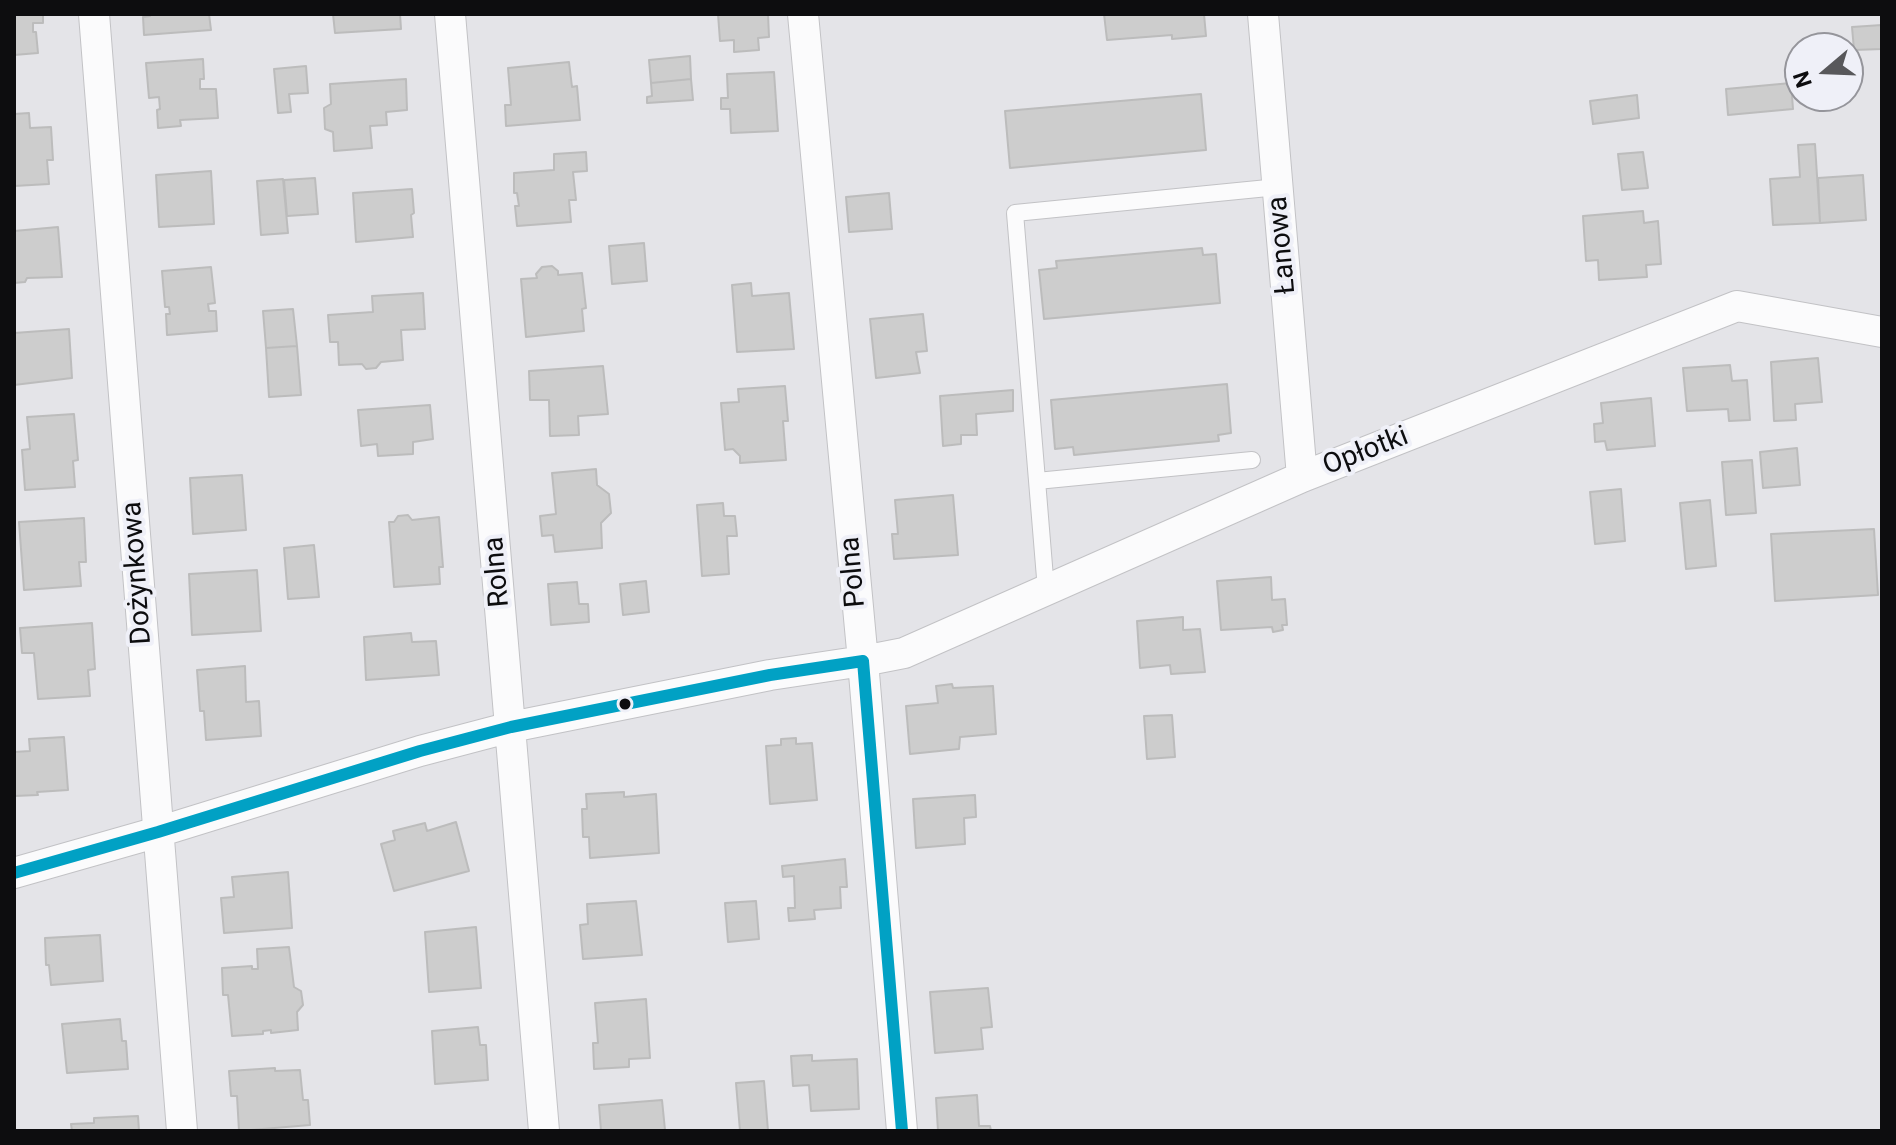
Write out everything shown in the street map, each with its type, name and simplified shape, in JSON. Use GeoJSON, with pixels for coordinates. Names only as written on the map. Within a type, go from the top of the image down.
{"type":"FeatureCollection","features":[{"type":"Feature","properties":{"kind":"street","name":"Dożynkowa"},"geometry":{"type":"LineString","coordinates":[[94,14],[182,1131]]}},
{"type":"Feature","properties":{"kind":"street","name":"Rolna"},"geometry":{"type":"LineString","coordinates":[[450,14],[544,1131]]}},
{"type":"Feature","properties":{"kind":"street","name":"Polna"},"geometry":{"type":"LineString","coordinates":[[803,14],[863,661],[902,1131]]}},
{"type":"Feature","properties":{"kind":"street","name":"Łanowa"},"geometry":{"type":"LineString","coordinates":[[1263,14],[1302,477]]}},
{"type":"Feature","properties":{"kind":"street","name":"Opłotki"},"geometry":{"type":"LineString","coordinates":[[14,873],[420,751],[511,727],[770,675],[904,653],[1302,477],[1737,306],[1882,332]]}},
{"type":"Feature","properties":{"kind":"lane"},"geometry":{"type":"LineString","coordinates":[[1046,590],[1015,213],[1278,187]]}},
{"type":"Feature","properties":{"kind":"lane"},"geometry":{"type":"LineString","coordinates":[[1037,481],[1252,460]]}},
{"type":"Feature","properties":{"kind":"building"},"geometry":{"type":"Polygon","coordinates":[[[14,14],[43,14],[43,23],[33,23],[38,53],[14,55],[14,14]]]}},
{"type":"Feature","properties":{"kind":"building"},"geometry":{"type":"Polygon","coordinates":[[[150,14],[209,14],[211,30],[144,35],[143,17],[150,14]]]}},
{"type":"Feature","properties":{"kind":"building"},"geometry":{"type":"Polygon","coordinates":[[[333,14],[400,14],[401,29],[335,33],[333,14]]]}},
{"type":"Feature","properties":{"kind":"building"},"geometry":{"type":"Polygon","coordinates":[[[718,14],[768,14],[769,37],[758,38],[759,50],[734,52],[734,40],[720,41],[718,14]]]}},
{"type":"Feature","properties":{"kind":"building"},"geometry":{"type":"Polygon","coordinates":[[[1104,14],[1204,14],[1206,36],[1107,40],[1104,14]]]}},
{"type":"Feature","properties":{"kind":"building"},"geometry":{"type":"Polygon","coordinates":[[[1882,25],[1882,49],[1864,50],[1864,32],[1852,32],[1852,27],[1882,25]]]}},
{"type":"Feature","properties":{"kind":"building"},"geometry":{"type":"Polygon","coordinates":[[[690,56],[691,79],[651,83],[649,60],[690,56]]]}},
{"type":"Feature","properties":{"kind":"building"},"geometry":{"type":"Polygon","coordinates":[[[203,59],[204,79],[200,79],[200,89],[216,89],[218,118],[180,120],[181,126],[158,128],[159,97],[149,98],[146,63],[203,59]]]}},
{"type":"Feature","properties":{"kind":"building"},"geometry":{"type":"Polygon","coordinates":[[[569,62],[572,87],[577,86],[580,120],[506,126],[505,105],[511,105],[508,68],[569,62]]]}},
{"type":"Feature","properties":{"kind":"building"},"geometry":{"type":"Polygon","coordinates":[[[306,66],[308,93],[289,94],[291,112],[278,113],[274,69],[306,66]]]}},
{"type":"Feature","properties":{"kind":"building"},"geometry":{"type":"Polygon","coordinates":[[[774,72],[778,131],[731,133],[730,109],[721,109],[721,98],[728,98],[727,74],[774,72]]]}},
{"type":"Feature","properties":{"kind":"building"},"geometry":{"type":"Polygon","coordinates":[[[406,79],[407,110],[386,112],[387,125],[370,126],[372,148],[334,151],[333,132],[325,129],[324,108],[331,104],[330,84],[406,79]]]}},
{"type":"Feature","properties":{"kind":"building"},"geometry":{"type":"Polygon","coordinates":[[[691,79],[693,100],[647,103],[647,97],[652,96],[651,83],[691,79]]]}},
{"type":"Feature","properties":{"kind":"building"},"geometry":{"type":"Polygon","coordinates":[[[1784,84],[1784,110],[1728,115],[1726,89],[1784,84]]]}},
{"type":"Feature","properties":{"kind":"building"},"geometry":{"type":"Polygon","coordinates":[[[1201,94],[1206,150],[1010,168],[1005,111],[1201,94]]]}},
{"type":"Feature","properties":{"kind":"building"},"geometry":{"type":"Polygon","coordinates":[[[1637,95],[1639,118],[1593,124],[1590,101],[1637,95]]]}},
{"type":"Feature","properties":{"kind":"building"},"geometry":{"type":"Polygon","coordinates":[[[29,113],[30,128],[51,127],[53,160],[47,160],[49,184],[14,186],[14,114],[29,113]]]}},
{"type":"Feature","properties":{"kind":"building"},"geometry":{"type":"Polygon","coordinates":[[[1815,144],[1820,223],[1773,225],[1770,179],[1800,177],[1798,145],[1815,144]]]}},
{"type":"Feature","properties":{"kind":"building"},"geometry":{"type":"Polygon","coordinates":[[[586,152],[587,171],[573,172],[576,200],[569,200],[571,222],[517,226],[515,206],[519,206],[517,193],[514,193],[514,173],[554,170],[554,154],[586,152]]]}},
{"type":"Feature","properties":{"kind":"building"},"geometry":{"type":"Polygon","coordinates":[[[1643,152],[1648,188],[1622,190],[1618,154],[1643,152]]]}},
{"type":"Feature","properties":{"kind":"building"},"geometry":{"type":"Polygon","coordinates":[[[211,171],[214,224],[159,227],[156,175],[211,171]]]}},
{"type":"Feature","properties":{"kind":"building"},"geometry":{"type":"Polygon","coordinates":[[[1863,175],[1866,220],[1820,223],[1818,178],[1863,175]]]}},
{"type":"Feature","properties":{"kind":"building"},"geometry":{"type":"Polygon","coordinates":[[[315,178],[318,214],[287,216],[284,180],[315,178]]]}},
{"type":"Feature","properties":{"kind":"building"},"geometry":{"type":"Polygon","coordinates":[[[283,179],[288,233],[261,235],[257,181],[283,179]]]}},
{"type":"Feature","properties":{"kind":"building"},"geometry":{"type":"Polygon","coordinates":[[[412,189],[413,237],[356,242],[353,193],[412,189]]]}},
{"type":"Feature","properties":{"kind":"building"},"geometry":{"type":"Polygon","coordinates":[[[889,193],[892,229],[849,232],[846,197],[889,193]]]}},
{"type":"Feature","properties":{"kind":"building"},"geometry":{"type":"Polygon","coordinates":[[[1643,211],[1644,223],[1658,221],[1661,264],[1646,265],[1647,277],[1599,280],[1598,260],[1586,261],[1583,216],[1643,211]]]}},
{"type":"Feature","properties":{"kind":"building"},"geometry":{"type":"Polygon","coordinates":[[[58,227],[62,277],[27,278],[25,282],[14,283],[14,231],[58,227]]]}},
{"type":"Feature","properties":{"kind":"building"},"geometry":{"type":"Polygon","coordinates":[[[644,243],[647,281],[612,284],[609,246],[644,243]]]}},
{"type":"Feature","properties":{"kind":"building"},"geometry":{"type":"Polygon","coordinates":[[[1202,248],[1203,255],[1216,254],[1220,303],[1044,319],[1039,270],[1057,268],[1056,261],[1202,248]]]}},
{"type":"Feature","properties":{"kind":"building"},"geometry":{"type":"Polygon","coordinates":[[[552,266],[558,275],[582,273],[586,308],[582,309],[584,331],[526,337],[521,279],[537,278],[536,274],[542,267],[552,266]]]}},
{"type":"Feature","properties":{"kind":"building"},"geometry":{"type":"Polygon","coordinates":[[[211,267],[215,303],[208,304],[209,311],[216,311],[217,331],[167,335],[166,314],[170,314],[169,307],[165,307],[162,271],[211,267]]]}},
{"type":"Feature","properties":{"kind":"building"},"geometry":{"type":"Polygon","coordinates":[[[751,283],[752,296],[789,293],[794,349],[737,352],[732,285],[751,283]]]}},
{"type":"Feature","properties":{"kind":"building"},"geometry":{"type":"Polygon","coordinates":[[[423,293],[425,329],[401,330],[403,360],[381,362],[376,368],[366,369],[362,364],[339,365],[338,342],[330,342],[328,315],[373,312],[372,296],[423,293]]]}},
{"type":"Feature","properties":{"kind":"building"},"geometry":{"type":"Polygon","coordinates":[[[293,309],[297,346],[266,348],[263,311],[293,309]]]}},
{"type":"Feature","properties":{"kind":"building"},"geometry":{"type":"Polygon","coordinates":[[[923,314],[927,351],[916,352],[920,373],[876,378],[870,319],[923,314]]]}},
{"type":"Feature","properties":{"kind":"building"},"geometry":{"type":"Polygon","coordinates":[[[69,329],[72,378],[14,385],[14,333],[69,329]]]}},
{"type":"Feature","properties":{"kind":"building"},"geometry":{"type":"Polygon","coordinates":[[[297,346],[301,395],[269,397],[266,348],[297,346]]]}},
{"type":"Feature","properties":{"kind":"building"},"geometry":{"type":"Polygon","coordinates":[[[1818,358],[1822,402],[1795,404],[1796,420],[1774,421],[1771,362],[1818,358]]]}},
{"type":"Feature","properties":{"kind":"building"},"geometry":{"type":"Polygon","coordinates":[[[1730,365],[1732,381],[1747,380],[1750,420],[1729,421],[1728,409],[1687,411],[1683,368],[1730,365]]]}},
{"type":"Feature","properties":{"kind":"building"},"geometry":{"type":"Polygon","coordinates":[[[603,366],[608,414],[578,416],[579,435],[550,436],[549,400],[530,400],[529,371],[603,366]]]}},
{"type":"Feature","properties":{"kind":"building"},"geometry":{"type":"Polygon","coordinates":[[[1227,384],[1231,433],[1218,435],[1219,441],[1074,455],[1073,447],[1055,449],[1051,400],[1227,384]]]}},
{"type":"Feature","properties":{"kind":"building"},"geometry":{"type":"Polygon","coordinates":[[[785,386],[788,421],[783,421],[786,460],[740,463],[740,456],[733,449],[725,450],[721,403],[739,402],[738,389],[785,386]]]}},
{"type":"Feature","properties":{"kind":"building"},"geometry":{"type":"Polygon","coordinates":[[[1013,390],[1013,411],[976,414],[977,435],[961,435],[961,444],[943,446],[940,396],[1013,390]]]}},
{"type":"Feature","properties":{"kind":"building"},"geometry":{"type":"Polygon","coordinates":[[[1651,398],[1655,446],[1607,450],[1605,441],[1595,442],[1594,424],[1603,423],[1601,403],[1651,398]]]}},
{"type":"Feature","properties":{"kind":"building"},"geometry":{"type":"Polygon","coordinates":[[[430,405],[433,439],[413,442],[413,454],[378,456],[377,444],[361,446],[358,410],[430,405]]]}},
{"type":"Feature","properties":{"kind":"building"},"geometry":{"type":"Polygon","coordinates":[[[74,414],[78,460],[73,461],[75,487],[25,490],[22,450],[30,449],[27,417],[74,414]]]}},
{"type":"Feature","properties":{"kind":"building"},"geometry":{"type":"Polygon","coordinates":[[[1797,448],[1800,485],[1763,488],[1760,452],[1797,448]]]}},
{"type":"Feature","properties":{"kind":"building"},"geometry":{"type":"Polygon","coordinates":[[[1752,460],[1756,513],[1726,515],[1722,462],[1752,460]]]}},
{"type":"Feature","properties":{"kind":"building"},"geometry":{"type":"Polygon","coordinates":[[[596,469],[597,485],[609,494],[611,513],[601,523],[602,548],[555,552],[553,535],[542,536],[540,516],[556,514],[552,473],[596,469]]]}},
{"type":"Feature","properties":{"kind":"building"},"geometry":{"type":"Polygon","coordinates":[[[242,475],[246,530],[193,534],[190,478],[242,475]]]}},
{"type":"Feature","properties":{"kind":"building"},"geometry":{"type":"Polygon","coordinates":[[[1621,489],[1625,541],[1595,544],[1590,492],[1621,489]]]}},
{"type":"Feature","properties":{"kind":"building"},"geometry":{"type":"Polygon","coordinates":[[[953,495],[958,555],[894,559],[892,534],[898,534],[895,500],[953,495]]]}},
{"type":"Feature","properties":{"kind":"building"},"geometry":{"type":"Polygon","coordinates":[[[1710,500],[1716,566],[1686,569],[1680,503],[1710,500]]]}},
{"type":"Feature","properties":{"kind":"building"},"geometry":{"type":"Polygon","coordinates":[[[723,503],[724,516],[735,516],[737,536],[727,536],[729,574],[702,576],[697,505],[723,503]]]}},
{"type":"Feature","properties":{"kind":"building"},"geometry":{"type":"Polygon","coordinates":[[[408,515],[412,520],[439,517],[443,567],[439,567],[440,584],[394,587],[389,522],[394,522],[398,516],[408,515]]]}},
{"type":"Feature","properties":{"kind":"building"},"geometry":{"type":"Polygon","coordinates":[[[84,518],[86,562],[79,562],[81,586],[24,590],[19,522],[84,518]]]}},
{"type":"Feature","properties":{"kind":"building"},"geometry":{"type":"Polygon","coordinates":[[[1874,529],[1878,595],[1775,601],[1771,534],[1874,529]]]}},
{"type":"Feature","properties":{"kind":"building"},"geometry":{"type":"Polygon","coordinates":[[[314,545],[319,597],[288,599],[284,548],[314,545]]]}},
{"type":"Feature","properties":{"kind":"building"},"geometry":{"type":"Polygon","coordinates":[[[257,570],[261,631],[192,635],[189,574],[257,570]]]}},
{"type":"Feature","properties":{"kind":"building"},"geometry":{"type":"Polygon","coordinates":[[[1271,577],[1272,600],[1285,599],[1287,625],[1282,625],[1283,630],[1273,632],[1272,627],[1221,630],[1217,581],[1271,577]]]}},
{"type":"Feature","properties":{"kind":"building"},"geometry":{"type":"Polygon","coordinates":[[[646,581],[649,612],[623,615],[620,584],[646,581]]]}},
{"type":"Feature","properties":{"kind":"building"},"geometry":{"type":"Polygon","coordinates":[[[577,582],[579,604],[588,604],[589,622],[551,625],[548,584],[577,582]]]}},
{"type":"Feature","properties":{"kind":"building"},"geometry":{"type":"Polygon","coordinates":[[[1183,617],[1183,630],[1200,629],[1205,672],[1171,674],[1170,665],[1140,668],[1137,621],[1183,617]]]}},
{"type":"Feature","properties":{"kind":"building"},"geometry":{"type":"Polygon","coordinates":[[[92,623],[95,669],[88,670],[90,696],[38,699],[34,653],[22,653],[20,628],[92,623]]]}},
{"type":"Feature","properties":{"kind":"building"},"geometry":{"type":"Polygon","coordinates":[[[411,633],[412,642],[436,641],[439,675],[366,680],[364,637],[411,633]]]}},
{"type":"Feature","properties":{"kind":"building"},"geometry":{"type":"Polygon","coordinates":[[[245,666],[246,702],[259,701],[261,736],[206,740],[197,670],[245,666]]]}},
{"type":"Feature","properties":{"kind":"building"},"geometry":{"type":"Polygon","coordinates":[[[952,684],[953,688],[993,686],[996,734],[960,737],[959,749],[910,754],[906,706],[938,703],[936,686],[952,684]]]}},
{"type":"Feature","properties":{"kind":"building"},"geometry":{"type":"Polygon","coordinates":[[[1172,715],[1175,757],[1147,759],[1144,716],[1172,715]]]}},
{"type":"Feature","properties":{"kind":"building"},"geometry":{"type":"Polygon","coordinates":[[[64,737],[68,790],[14,796],[14,752],[30,751],[29,739],[64,737]]]}},
{"type":"Feature","properties":{"kind":"building"},"geometry":{"type":"Polygon","coordinates":[[[796,738],[796,744],[812,743],[817,800],[770,804],[766,746],[781,745],[781,739],[796,738]]]}},
{"type":"Feature","properties":{"kind":"building"},"geometry":{"type":"Polygon","coordinates":[[[624,792],[624,797],[656,794],[659,853],[590,858],[589,837],[583,837],[582,809],[587,809],[586,794],[624,792]]]}},
{"type":"Feature","properties":{"kind":"building"},"geometry":{"type":"Polygon","coordinates":[[[975,795],[976,817],[964,818],[965,844],[916,848],[913,799],[975,795]]]}},
{"type":"Feature","properties":{"kind":"building"},"geometry":{"type":"Polygon","coordinates":[[[456,822],[469,871],[394,891],[381,844],[395,840],[393,831],[425,823],[427,831],[456,822]]]}},
{"type":"Feature","properties":{"kind":"building"},"geometry":{"type":"Polygon","coordinates":[[[845,859],[847,887],[840,887],[841,908],[814,910],[815,919],[789,921],[788,908],[795,908],[794,876],[783,877],[782,866],[845,859]]]}},
{"type":"Feature","properties":{"kind":"building"},"geometry":{"type":"Polygon","coordinates":[[[288,872],[292,928],[224,933],[221,898],[234,897],[232,877],[288,872]]]}},
{"type":"Feature","properties":{"kind":"building"},"geometry":{"type":"Polygon","coordinates":[[[636,901],[642,955],[583,959],[580,925],[588,924],[587,904],[636,901]]]}},
{"type":"Feature","properties":{"kind":"building"},"geometry":{"type":"Polygon","coordinates":[[[756,901],[759,939],[728,942],[725,903],[756,901]]]}},
{"type":"Feature","properties":{"kind":"building"},"geometry":{"type":"Polygon","coordinates":[[[476,927],[481,988],[429,992],[425,932],[476,927]]]}},
{"type":"Feature","properties":{"kind":"building"},"geometry":{"type":"Polygon","coordinates":[[[100,935],[103,981],[51,985],[49,965],[46,965],[45,938],[100,935]]]}},
{"type":"Feature","properties":{"kind":"building"},"geometry":{"type":"Polygon","coordinates":[[[289,947],[294,987],[301,991],[303,1005],[297,1012],[298,1030],[271,1033],[271,1030],[263,1031],[263,1034],[232,1036],[228,995],[223,995],[222,968],[252,966],[252,969],[258,969],[257,949],[289,947]]]}},
{"type":"Feature","properties":{"kind":"building"},"geometry":{"type":"Polygon","coordinates":[[[988,988],[992,1027],[981,1028],[983,1049],[935,1053],[930,992],[988,988]]]}},
{"type":"Feature","properties":{"kind":"building"},"geometry":{"type":"Polygon","coordinates":[[[646,999],[650,1058],[629,1059],[629,1067],[594,1069],[593,1043],[598,1043],[595,1003],[646,999]]]}},
{"type":"Feature","properties":{"kind":"building"},"geometry":{"type":"Polygon","coordinates":[[[120,1019],[122,1041],[126,1041],[128,1069],[67,1073],[62,1024],[120,1019]]]}},
{"type":"Feature","properties":{"kind":"building"},"geometry":{"type":"Polygon","coordinates":[[[478,1027],[480,1045],[486,1045],[488,1080],[435,1084],[432,1031],[478,1027]]]}},
{"type":"Feature","properties":{"kind":"building"},"geometry":{"type":"Polygon","coordinates":[[[812,1055],[812,1061],[857,1059],[859,1109],[811,1111],[809,1085],[793,1086],[791,1056],[812,1055]]]}},
{"type":"Feature","properties":{"kind":"building"},"geometry":{"type":"Polygon","coordinates":[[[275,1068],[275,1071],[300,1070],[303,1100],[308,1100],[310,1125],[239,1131],[237,1096],[231,1096],[229,1071],[275,1068]]]}},
{"type":"Feature","properties":{"kind":"building"},"geometry":{"type":"Polygon","coordinates":[[[764,1081],[768,1131],[740,1131],[736,1083],[764,1081]]]}},
{"type":"Feature","properties":{"kind":"building"},"geometry":{"type":"Polygon","coordinates":[[[977,1095],[979,1126],[990,1126],[991,1131],[938,1131],[936,1098],[977,1095]]]}},
{"type":"Feature","properties":{"kind":"building"},"geometry":{"type":"Polygon","coordinates":[[[662,1100],[665,1130],[601,1131],[599,1105],[662,1100]]]}},
{"type":"Feature","properties":{"kind":"building"},"geometry":{"type":"Polygon","coordinates":[[[138,1116],[139,1131],[72,1131],[71,1124],[94,1123],[94,1118],[138,1116]]]}},
{"type":"Feature","properties":{"kind":"transit line"},"geometry":{"type":"LineString","coordinates":[[14,873],[420,751],[511,727],[770,675],[863,661],[902,1131]]}}]}
